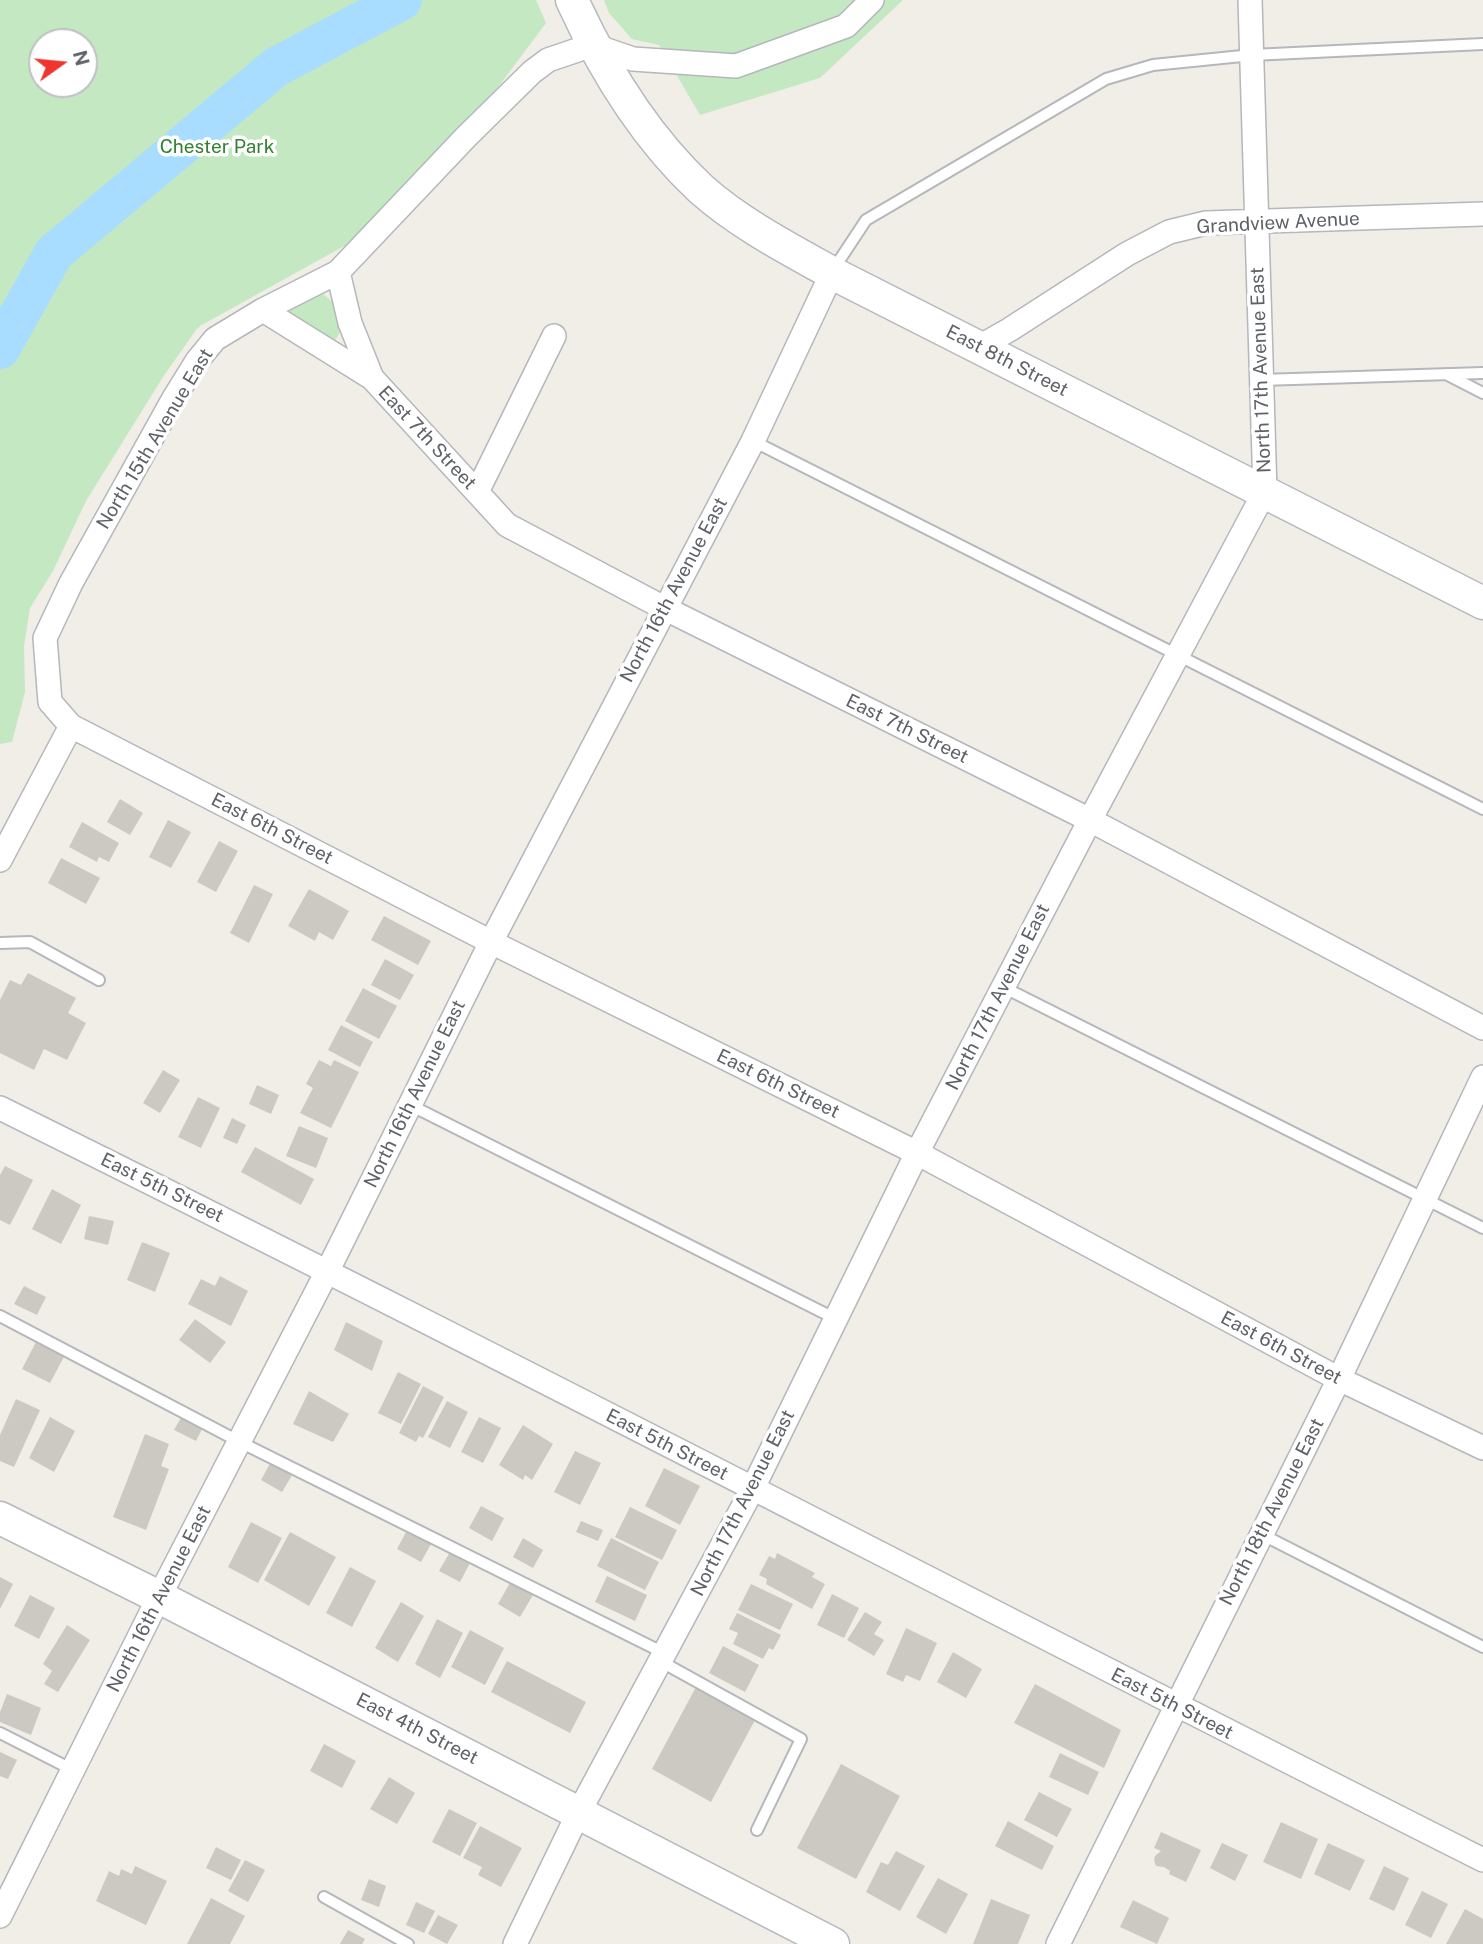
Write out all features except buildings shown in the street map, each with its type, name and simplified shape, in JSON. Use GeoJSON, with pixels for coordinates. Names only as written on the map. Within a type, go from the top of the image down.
{"type":"FeatureCollection","features":[{"type":"Feature","properties":{"kind":"street"},"geometry":{"type":"LineString","coordinates":[[581,22],[633,59],[736,66],[846,26],[872,0]]}},
{"type":"Feature","properties":{"kind":"street","name":"North 17th Avenue East"},"geometry":{"type":"LineString","coordinates":[[515,1944],[579,1812],[752,1490],[917,1153],[1265,491],[1250,0]]}},
{"type":"Feature","properties":{"kind":"street","name":"North 15th Avenue East"},"geometry":{"type":"LineString","coordinates":[[71,726],[50,702],[45,638],[71,583],[197,361],[215,339],[263,310],[338,272],[532,72],[548,60],[581,22]]}},
{"type":"Feature","properties":{"kind":"street","name":"East 8th Street"},"geometry":{"type":"LineString","coordinates":[[581,22],[639,120],[668,156],[702,190],[765,235],[832,273],[1483,603]]}},
{"type":"Feature","properties":{"kind":"street","name":"Grandview Avenue"},"geometry":{"type":"LineString","coordinates":[[979,346],[1009,330],[1127,254],[1169,232],[1206,223],[1483,214]]}},
{"type":"Feature","properties":{"kind":"street","name":"East 7th Street"},"geometry":{"type":"LineString","coordinates":[[338,272],[350,323],[372,378]]}},
{"type":"Feature","properties":{"kind":"street","name":"North 16th Avenue East"},"geometry":{"type":"LineString","coordinates":[[0,1916],[491,942],[753,441],[832,273]]}},
{"type":"Feature","properties":{"kind":"street","name":"East 7th Street"},"geometry":{"type":"LineString","coordinates":[[263,310],[372,378],[507,525],[664,608],[1090,820],[1483,1028]]}},
{"type":"Feature","properties":{"kind":"street"},"geometry":{"type":"LineString","coordinates":[[477,492],[554,336]]}},
{"type":"Feature","properties":{"kind":"street"},"geometry":{"type":"LineString","coordinates":[[0,860],[71,726]]}},
{"type":"Feature","properties":{"kind":"street","name":"East 6th Street"},"geometry":{"type":"LineString","coordinates":[[71,726],[491,942],[917,1153],[1339,1379],[1483,1448]]}},
{"type":"Feature","properties":{"kind":"street","name":"North 18th Avenue East"},"geometry":{"type":"LineString","coordinates":[[1058,1944],[1339,1379],[1483,1077]]}},
{"type":"Feature","properties":{"kind":"street","name":"East 5th Street"},"geometry":{"type":"LineString","coordinates":[[0,1108],[328,1270],[752,1490],[1483,1860]]}},
{"type":"Feature","properties":{"kind":"street","name":"East 4th Street"},"geometry":{"type":"LineString","coordinates":[[0,1518],[833,1944]]}},
{"type":"Feature","properties":{"kind":"lane"},"geometry":{"type":"LineString","coordinates":[[832,273],[866,220],[1106,79],[1153,65],[1252,55],[1483,44]]}},
{"type":"Feature","properties":{"kind":"lane"},"geometry":{"type":"LineString","coordinates":[[1443,373],[1483,393]]}},
{"type":"Feature","properties":{"kind":"lane"},"geometry":{"type":"LineString","coordinates":[[1261,380],[1483,373]]}},
{"type":"Feature","properties":{"kind":"lane"},"geometry":{"type":"LineString","coordinates":[[753,441],[1483,809]]}},
{"type":"Feature","properties":{"kind":"lane"},"geometry":{"type":"LineString","coordinates":[[0,943],[30,942],[99,980]]}},
{"type":"Feature","properties":{"kind":"lane"},"geometry":{"type":"LineString","coordinates":[[1003,987],[1483,1228]]}},
{"type":"Feature","properties":{"kind":"lane"},"geometry":{"type":"LineString","coordinates":[[410,1104],[836,1319]]}},
{"type":"Feature","properties":{"kind":"lane"},"geometry":{"type":"LineString","coordinates":[[0,1316],[240,1442],[662,1657],[802,1739],[757,1830]]}},
{"type":"Feature","properties":{"kind":"lane"},"geometry":{"type":"LineString","coordinates":[[1261,1534],[1483,1647]]}},
{"type":"Feature","properties":{"kind":"lane"},"geometry":{"type":"LineString","coordinates":[[0,1733],[73,1770]]}},
{"type":"Feature","properties":{"kind":"lane"},"geometry":{"type":"LineString","coordinates":[[324,1896],[408,1944]]}},
{"type":"Feature","properties":{"kind":"green space","name":"Chester Park"},"geometry":{"type":"Polygon","coordinates":[[[0,0],[536,0],[546,23],[481,110],[346,245],[196,330],[163,377],[86,501],[53,571],[30,608],[24,646],[25,692],[12,742],[0,744],[0,0]]]}},
{"type":"Feature","properties":{"kind":"green space"},"geometry":{"type":"Polygon","coordinates":[[[604,0],[903,0],[820,78],[700,115],[659,45],[632,39],[609,13],[604,0]]]}},
{"type":"Feature","properties":{"kind":"green space"},"geometry":{"type":"Polygon","coordinates":[[[323,294],[334,303],[341,330],[336,339],[331,340],[290,318],[290,309],[323,294]]]}},
{"type":"Feature","properties":{"kind":"waterway"},"geometry":{"type":"LineString","coordinates":[[0,349],[54,253],[276,67],[402,0]]}}]}
